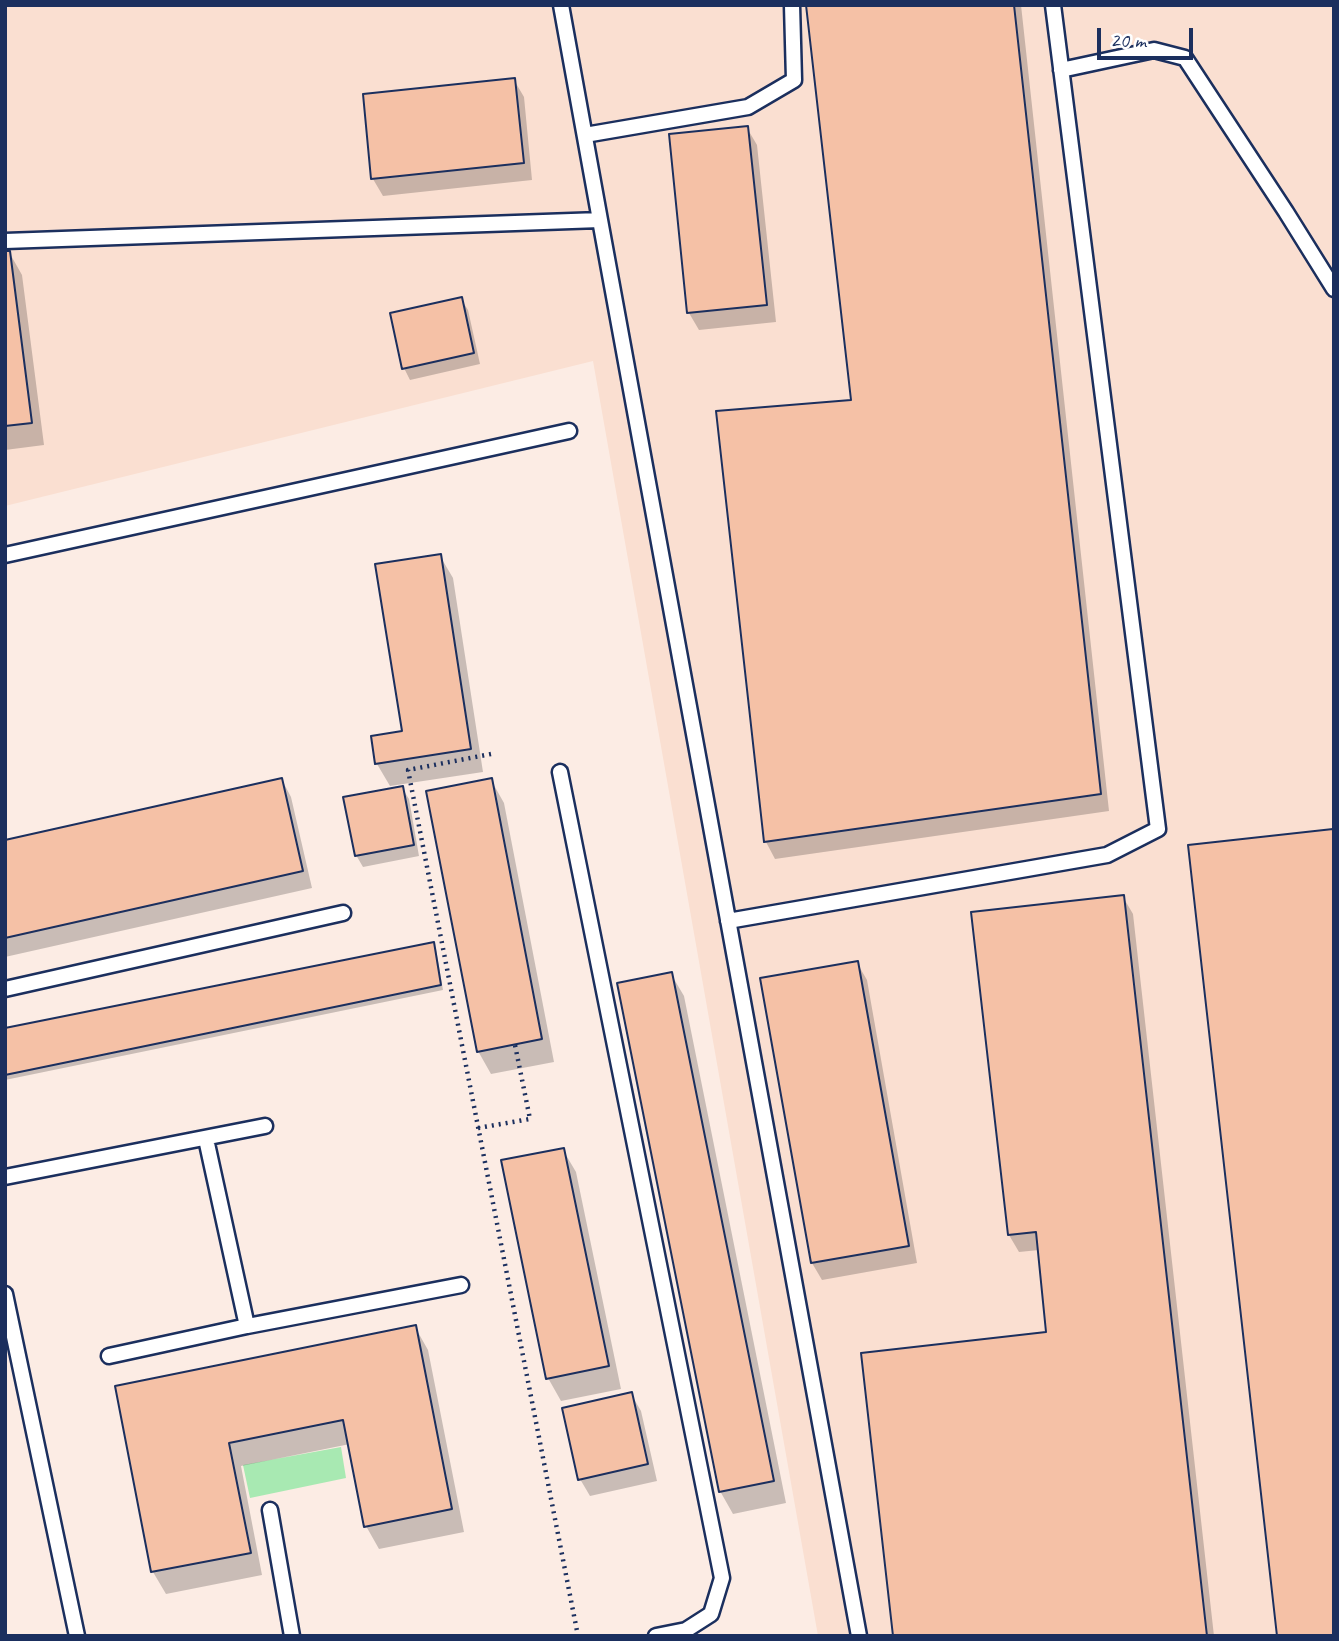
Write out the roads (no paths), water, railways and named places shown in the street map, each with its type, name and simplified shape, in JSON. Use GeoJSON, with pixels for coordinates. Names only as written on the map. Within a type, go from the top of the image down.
{"type":"FeatureCollection","features":[{"type":"Feature","properties":{"kind":"lane"},"geometry":{"type":"LineString","coordinates":[[561,5],[859,1636]]}},
{"type":"Feature","properties":{"kind":"lane"},"geometry":{"type":"LineString","coordinates":[[584,135],[748,107],[794,80],[792,5]]}},
{"type":"Feature","properties":{"kind":"lane"},"geometry":{"type":"LineString","coordinates":[[728,921],[1107,855],[1158,829],[1053,5]]}},
{"type":"Feature","properties":{"kind":"lane"},"geometry":{"type":"LineString","coordinates":[[1061,70],[1154,50],[1185,58],[1334,289]]}},
{"type":"Feature","properties":{"kind":"lane"},"geometry":{"type":"LineString","coordinates":[[5,241],[600,220]]}},
{"type":"Feature","properties":{"kind":"lane"},"geometry":{"type":"LineString","coordinates":[[5,555],[569,431]]}},
{"type":"Feature","properties":{"kind":"lane"},"geometry":{"type":"LineString","coordinates":[[560,772],[722,1577],[711,1614],[686,1630],[656,1636]]}},
{"type":"Feature","properties":{"kind":"lane"},"geometry":{"type":"LineString","coordinates":[[5,989],[343,913]]}},
{"type":"Feature","properties":{"kind":"lane"},"geometry":{"type":"LineString","coordinates":[[5,1177],[265,1126]]}},
{"type":"Feature","properties":{"kind":"lane"},"geometry":{"type":"LineString","coordinates":[[206,1139],[247,1326]]}},
{"type":"Feature","properties":{"kind":"lane"},"geometry":{"type":"LineString","coordinates":[[109,1356],[247,1326],[461,1285]]}},
{"type":"Feature","properties":{"kind":"lane"},"geometry":{"type":"LineString","coordinates":[[5,1294],[77,1636]]}},
{"type":"Feature","properties":{"kind":"lane"},"geometry":{"type":"LineString","coordinates":[[270,1510],[292,1636]]}}]}
